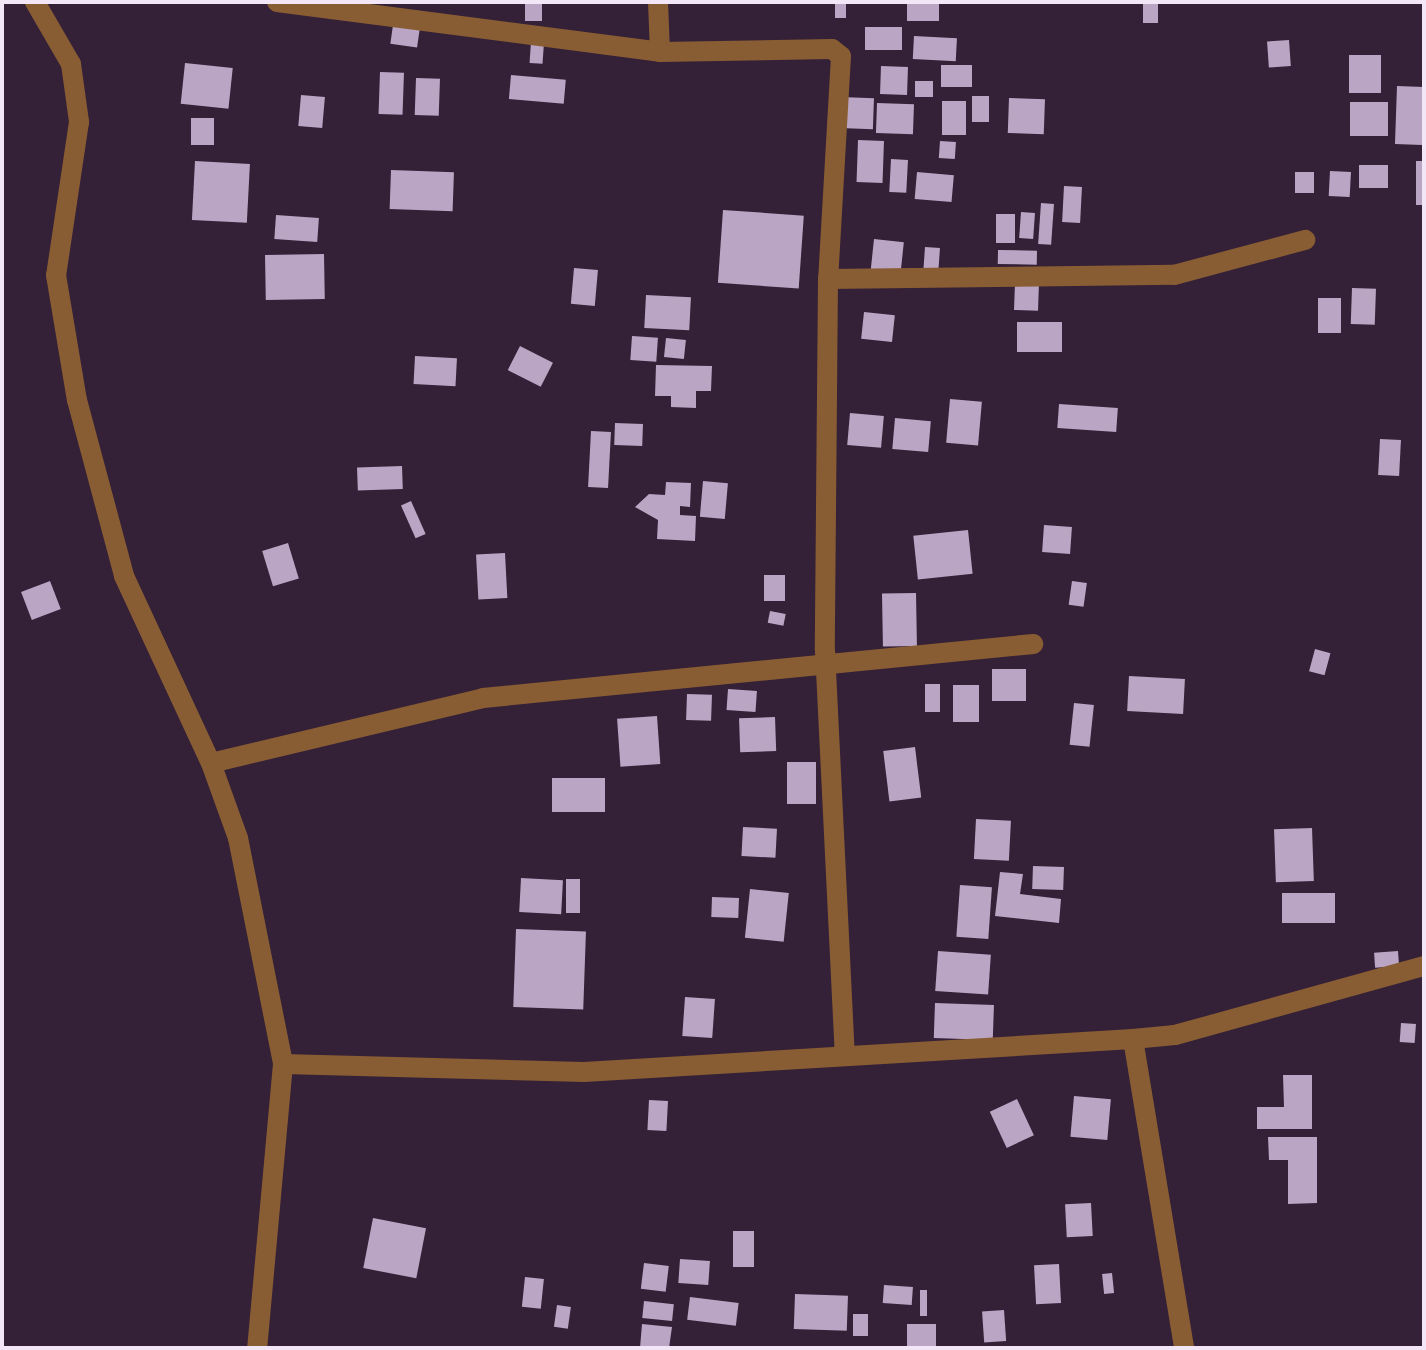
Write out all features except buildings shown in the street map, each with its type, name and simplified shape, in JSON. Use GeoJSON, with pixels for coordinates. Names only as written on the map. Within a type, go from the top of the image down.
{"type":"FeatureCollection","features":[{"type":"Feature","properties":{"kind":"street"},"geometry":{"type":"LineString","coordinates":[[35,2],[71,64],[79,122],[56,275],[77,400],[124,576],[211,763],[238,838],[283,1064],[257,1348]]}},
{"type":"Feature","properties":{"kind":"street"},"geometry":{"type":"LineString","coordinates":[[277,2],[660,52],[832,49],[841,56],[828,279],[826,664],[845,1056]]}},
{"type":"Feature","properties":{"kind":"street"},"geometry":{"type":"LineString","coordinates":[[658,2],[660,52]]}},
{"type":"Feature","properties":{"kind":"street"},"geometry":{"type":"LineString","coordinates":[[828,279],[1174,275],[1305,240]]}},
{"type":"Feature","properties":{"kind":"street"},"geometry":{"type":"LineString","coordinates":[[211,763],[483,698],[1033,644]]}},
{"type":"Feature","properties":{"kind":"street"},"geometry":{"type":"LineString","coordinates":[[283,1064],[584,1072],[1133,1039],[1175,1035],[1424,966]]}},
{"type":"Feature","properties":{"kind":"street"},"geometry":{"type":"LineString","coordinates":[[1133,1039],[1184,1348]]}}]}
